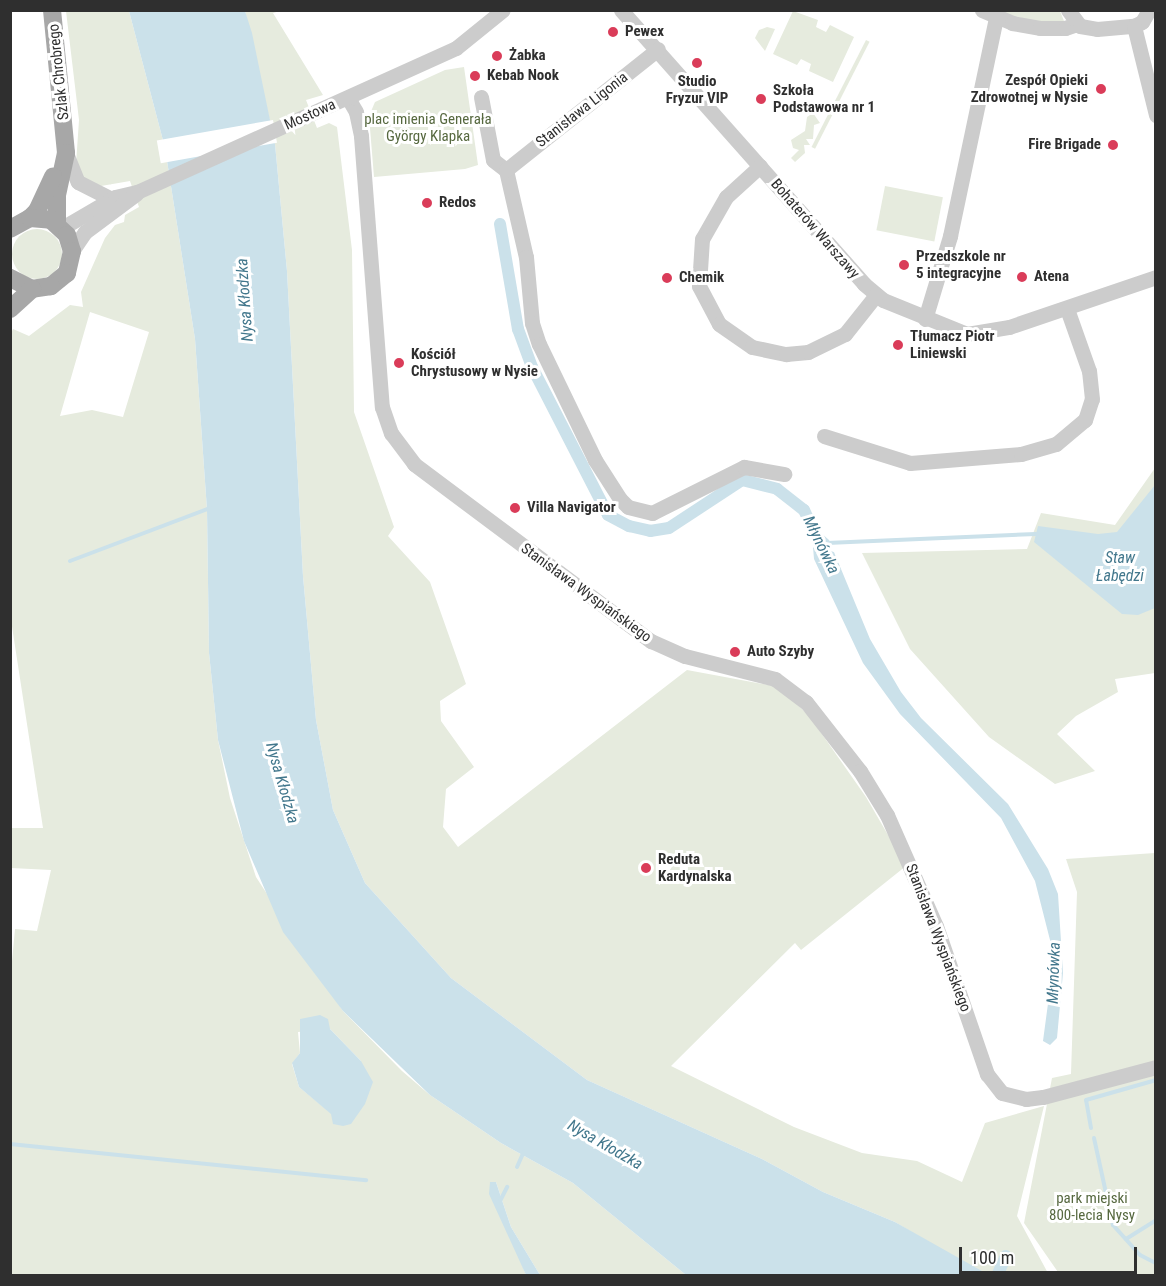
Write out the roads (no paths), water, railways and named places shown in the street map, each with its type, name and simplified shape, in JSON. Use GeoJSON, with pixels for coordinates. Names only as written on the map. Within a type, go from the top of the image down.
{"type":"FeatureCollection","features":[{"type":"Feature","properties":{"kind":"main road","name":"Szlak Chrobrego"},"geometry":{"type":"LineString","coordinates":[[52,10],[66,153],[57,195],[59,226]]}},
{"type":"Feature","properties":{"kind":"main road","name":"Szlak Chrobrego"},"geometry":{"type":"LineString","coordinates":[[30,218],[50,184],[65,134]]}},
{"type":"Feature","properties":{"kind":"main road"},"geometry":{"type":"LineString","coordinates":[[10,229],[30,218],[59,226],[72,251],[71,262],[59,281],[32,290],[10,309]]}},
{"type":"Feature","properties":{"kind":"main road"},"geometry":{"type":"LineString","coordinates":[[10,279],[32,290]]}},
{"type":"Feature","properties":{"kind":"street"},"geometry":{"type":"LineString","coordinates":[[479,30],[492,10]]}},
{"type":"Feature","properties":{"kind":"street","name":"Mostowa"},"geometry":{"type":"LineString","coordinates":[[59,226],[321,111],[456,48],[503,10]]}},
{"type":"Feature","properties":{"kind":"street","name":"Bohaterów Warszawy"},"geometry":{"type":"LineString","coordinates":[[621,10],[876,295],[925,319],[967,334],[1009,327],[1155,277]]}},
{"type":"Feature","properties":{"kind":"street"},"geometry":{"type":"LineString","coordinates":[[925,319],[950,236],[989,14],[1040,28],[1065,28],[1072,17],[1097,29],[1134,26],[1142,22],[1149,10]]}},
{"type":"Feature","properties":{"kind":"street"},"geometry":{"type":"LineString","coordinates":[[1134,26],[1155,115]]}},
{"type":"Feature","properties":{"kind":"street","name":"Stanisława Ligonia"},"geometry":{"type":"LineString","coordinates":[[506,170],[658,49]]}},
{"type":"Feature","properties":{"kind":"street"},"geometry":{"type":"LineString","coordinates":[[481,97],[493,160],[506,170],[526,257],[532,323],[539,344],[586,443],[620,499],[634,510],[652,513],[744,467],[784,474]]}},
{"type":"Feature","properties":{"kind":"street","name":"Stanisława Wyspiańskiego"},"geometry":{"type":"LineString","coordinates":[[348,98],[356,112],[361,136],[382,407],[385,420],[400,447],[435,482],[651,641],[685,656],[775,679],[807,702],[860,771],[887,815],[936,926],[987,1074],[994,1086],[1012,1097],[1043,1097],[1155,1067]]}},
{"type":"Feature","properties":{"kind":"street"},"geometry":{"type":"LineString","coordinates":[[66,153],[78,182],[125,197]]}},
{"type":"Feature","properties":{"kind":"street"},"geometry":{"type":"LineString","coordinates":[[760,166],[726,197],[702,239],[699,286],[719,324],[752,347],[786,354],[802,353],[845,334],[876,295]]}},
{"type":"Feature","properties":{"kind":"street","name":"Mostowa"},"geometry":{"type":"LineString","coordinates":[[72,251],[85,232],[125,197]]}},
{"type":"Feature","properties":{"kind":"street"},"geometry":{"type":"LineString","coordinates":[[824,436],[910,463],[1021,454],[1056,444],[1085,420],[1092,399],[1089,370],[1066,309]]}},
{"type":"Feature","properties":{"kind":"water","name":"Nysa Kłodzka"},"geometry":{"type":"Polygon","coordinates":[[[129,11],[245,11],[252,33],[275,144],[287,271],[303,576],[316,720],[333,810],[365,883],[451,978],[587,1080],[762,1159],[823,1192],[895,1222],[989,1275],[686,1275],[573,1183],[501,1143],[430,1095],[343,1011],[283,932],[244,841],[218,740],[209,653],[207,510],[195,339],[165,148],[129,11]]]}},
{"type":"Feature","properties":{"kind":"water","name":"Staw Łabędzi"},"geometry":{"type":"Polygon","coordinates":[[[1155,485],[1155,608],[1138,615],[1122,614],[1034,542],[1038,526],[1098,534],[1117,532],[1155,485]]]}},
{"type":"Feature","properties":{"kind":"water"},"geometry":{"type":"Polygon","coordinates":[[[821,533],[829,540],[870,639],[901,692],[921,718],[1008,804],[1048,869],[1058,894],[1063,973],[1057,1038],[1050,1045],[1043,1041],[1051,981],[1050,940],[1035,881],[1001,818],[900,714],[863,663],[814,559],[812,535],[821,533]]]}},
{"type":"Feature","properties":{"kind":"water"},"geometry":{"type":"Polygon","coordinates":[[[320,1015],[328,1019],[330,1029],[361,1061],[373,1082],[365,1104],[351,1124],[343,1126],[333,1124],[331,1114],[299,1087],[292,1063],[300,1053],[300,1019],[320,1015]]]}},
{"type":"Feature","properties":{"kind":"water"},"geometry":{"type":"Polygon","coordinates":[[[490,1182],[496,1182],[511,1227],[540,1275],[526,1275],[489,1194],[490,1182]]]}},
{"type":"Feature","properties":{"kind":"waterway","name":"Młynówka"},"geometry":{"type":"LineString","coordinates":[[500,224],[518,329],[532,367],[608,515],[629,526],[650,531],[669,528],[742,480],[777,489],[804,510],[822,549]]}},
{"type":"Feature","properties":{"kind":"waterway"},"geometry":{"type":"LineString","coordinates":[[70,561],[210,508]]}},
{"type":"Feature","properties":{"kind":"waterway"},"geometry":{"type":"LineString","coordinates":[[827,543],[1036,534]]}},
{"type":"Feature","properties":{"kind":"waterway"},"geometry":{"type":"LineString","coordinates":[[1091,1128],[1086,1100],[1156,1080]]}},
{"type":"Feature","properties":{"kind":"waterway"},"geometry":{"type":"LineString","coordinates":[[1094,1138],[1113,1225],[1140,1255],[1156,1263]]}},
{"type":"Feature","properties":{"kind":"waterway"},"geometry":{"type":"LineString","coordinates":[[10,1144],[366,1180]]}},
{"type":"Feature","properties":{"kind":"waterway"},"geometry":{"type":"LineString","coordinates":[[517,1167],[524,1151]]}},
{"type":"Feature","properties":{"kind":"waterway"},"geometry":{"type":"LineString","coordinates":[[500,1201],[507,1187]]}},
{"type":"Feature","properties":{"kind":"waterway"},"geometry":{"type":"LineString","coordinates":[[1126,1239],[1156,1220]]}},
{"type":"Feature","properties":{"kind":"waterway","name":"Młynówka"},"geometry":{"type":"LineString","coordinates":[[997,1276],[1006,1256]]}},
{"type":"Feature","properties":{"kind":"place","name":"Pewex"},"geometry":{"type":"Point","coordinates":[613,32]}},
{"type":"Feature","properties":{"kind":"place","name":"Żabka"},"geometry":{"type":"Point","coordinates":[497,56]}},
{"type":"Feature","properties":{"kind":"place","name":"Studio Fryzur VIP"},"geometry":{"type":"Point","coordinates":[697,63]}},
{"type":"Feature","properties":{"kind":"place","name":"Kebab Nook"},"geometry":{"type":"Point","coordinates":[475,76]}},
{"type":"Feature","properties":{"kind":"place","name":"Zespół Opieki Zdrowotnej w Nysie"},"geometry":{"type":"Point","coordinates":[1101,89]}},
{"type":"Feature","properties":{"kind":"place","name":"Szkoła Podstawowa nr 1"},"geometry":{"type":"Point","coordinates":[761,99]}},
{"type":"Feature","properties":{"kind":"place","name":"Fire Brigade"},"geometry":{"type":"Point","coordinates":[1113,145]}},
{"type":"Feature","properties":{"kind":"place","name":"Redos"},"geometry":{"type":"Point","coordinates":[427,203]}},
{"type":"Feature","properties":{"kind":"place","name":"Przedszkole nr 5 integracyjne"},"geometry":{"type":"Point","coordinates":[904,265]}},
{"type":"Feature","properties":{"kind":"place","name":"Atena"},"geometry":{"type":"Point","coordinates":[1022,277]}},
{"type":"Feature","properties":{"kind":"place","name":"Chemik"},"geometry":{"type":"Point","coordinates":[667,278]}},
{"type":"Feature","properties":{"kind":"place","name":"Tłumacz Piotr Liniewski"},"geometry":{"type":"Point","coordinates":[898,345]}},
{"type":"Feature","properties":{"kind":"place","name":"Kościół Chrystusowy w Nysie"},"geometry":{"type":"Point","coordinates":[399,363]}},
{"type":"Feature","properties":{"kind":"place","name":"Villa Navigator"},"geometry":{"type":"Point","coordinates":[515,508]}},
{"type":"Feature","properties":{"kind":"place","name":"Auto Szyby"},"geometry":{"type":"Point","coordinates":[735,652]}},
{"type":"Feature","properties":{"kind":"place","name":"Reduta Kardynalska"},"geometry":{"type":"Point","coordinates":[646,868]}},
{"type":"Feature","properties":{"kind":"park label","name":"plac imienia Generała György Klapka"},"geometry":{"type":"Point","coordinates":[428,128]}},
{"type":"Feature","properties":{"kind":"park label","name":"park miejski 800-lecia Nysy"},"geometry":{"type":"Point","coordinates":[1092,1206]}}]}
